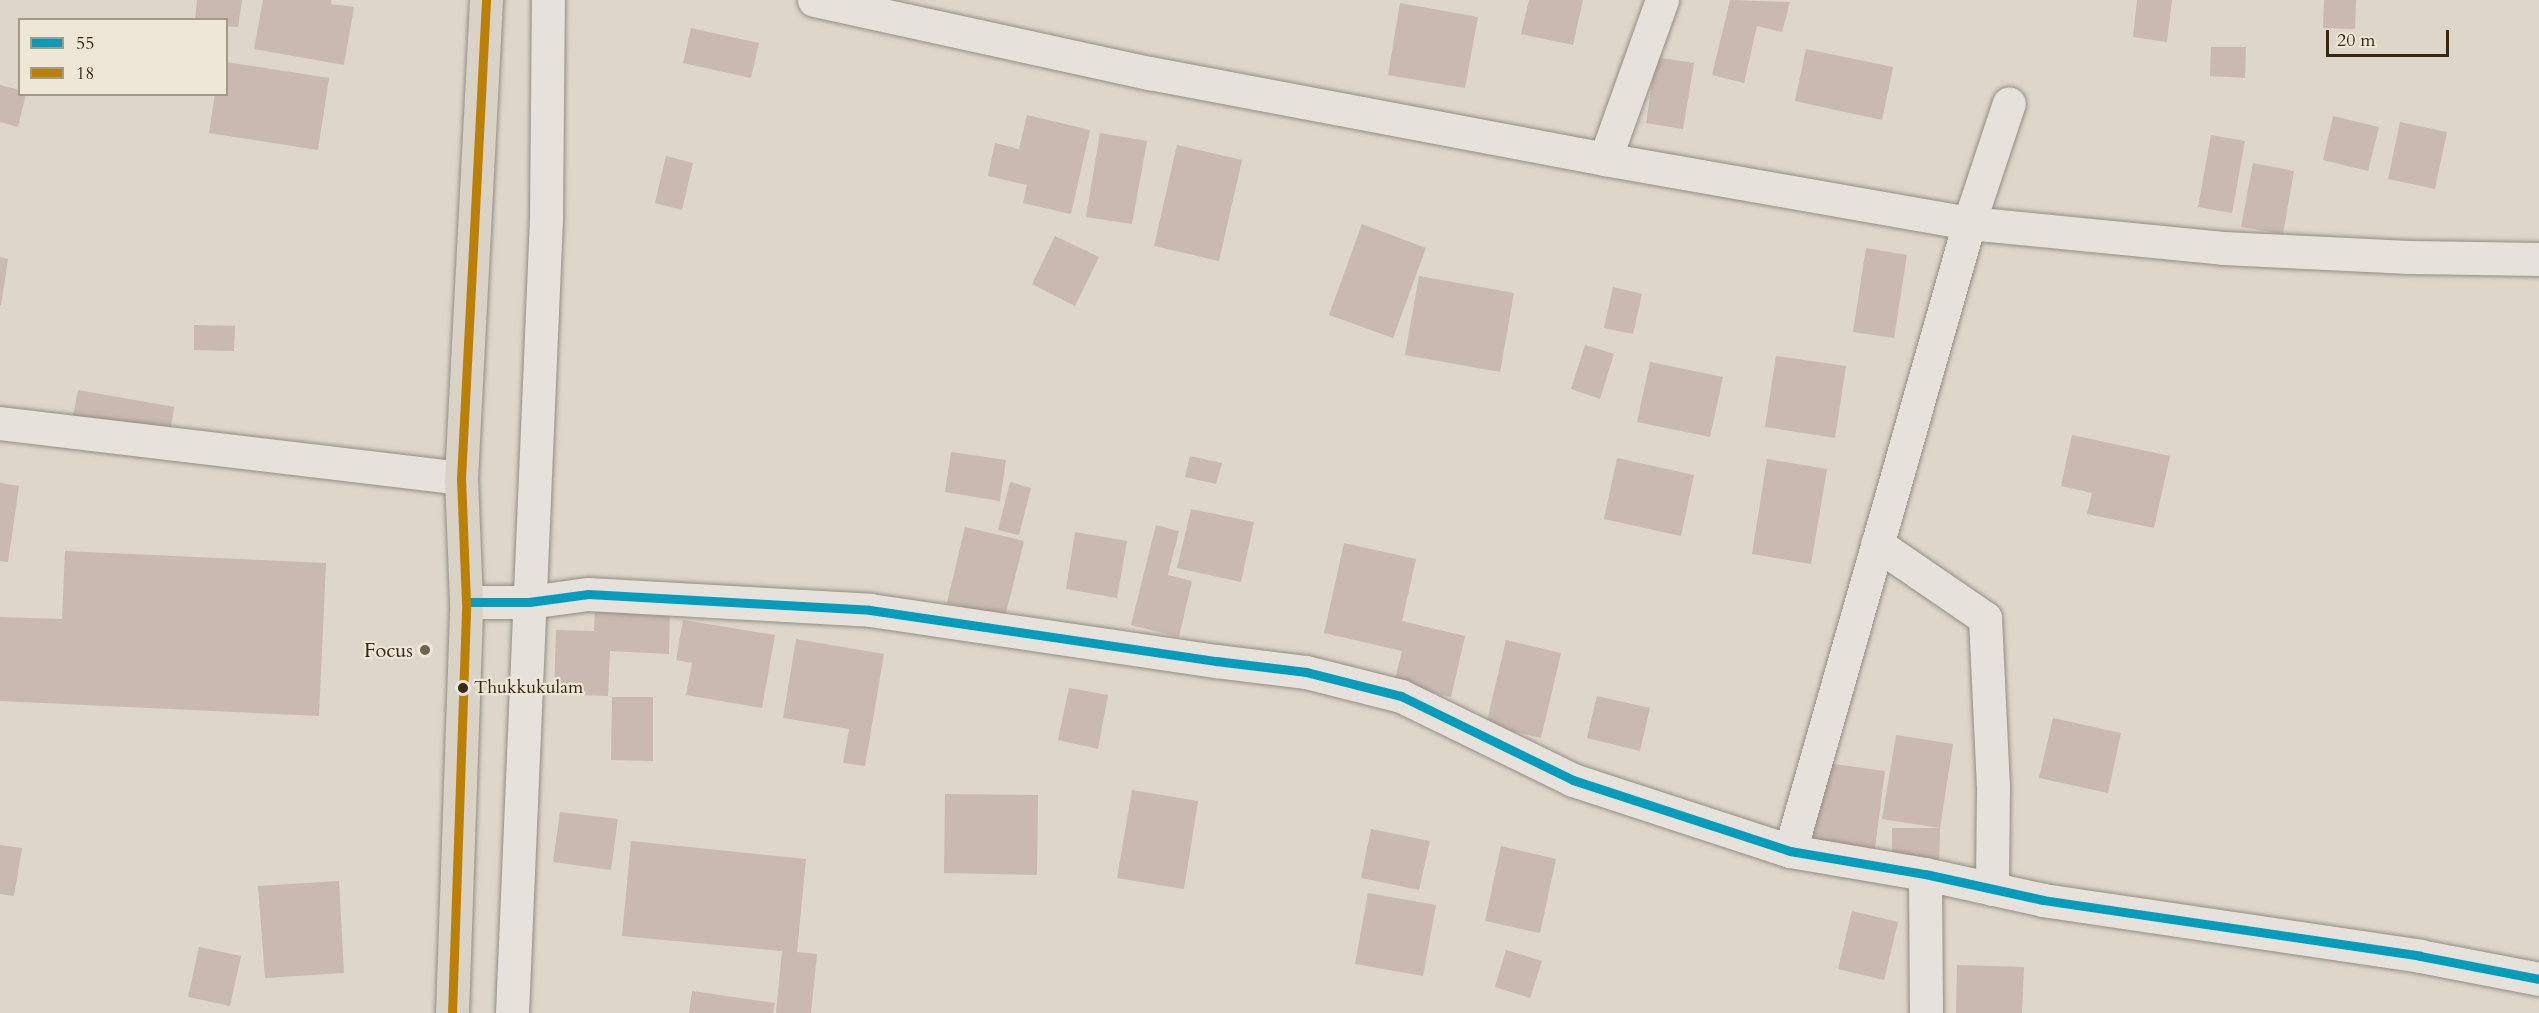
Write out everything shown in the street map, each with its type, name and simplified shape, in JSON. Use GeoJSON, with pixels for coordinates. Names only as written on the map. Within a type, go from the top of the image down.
{"type":"FeatureCollection","features":[{"type":"Feature","properties":{"kind":"highway"},"geometry":{"type":"LineString","coordinates":[[452,1013],[466,602],[461,478],[486,0]]}},
{"type":"Feature","properties":{"kind":"street"},"geometry":{"type":"LineString","coordinates":[[512,1013],[546,219],[548,0]]}},
{"type":"Feature","properties":{"kind":"street"},"geometry":{"type":"LineString","coordinates":[[814,0],[1150,73],[1605,159],[1969,223],[2223,248],[2409,257],[2539,259]]}},
{"type":"Feature","properties":{"kind":"street"},"geometry":{"type":"LineString","coordinates":[[1605,159],[1662,0]]}},
{"type":"Feature","properties":{"kind":"street"},"geometry":{"type":"LineString","coordinates":[[1790,851],[1969,223],[2009,103]]}},
{"type":"Feature","properties":{"kind":"street"},"geometry":{"type":"LineString","coordinates":[[0,423],[461,478]]}},
{"type":"Feature","properties":{"kind":"street"},"geometry":{"type":"LineString","coordinates":[[1877,544],[1985,618],[1993,787],[1992,889]]}},
{"type":"Feature","properties":{"kind":"street"},"geometry":{"type":"LineString","coordinates":[[466,602],[529,602],[588,594],[870,610],[1306,672],[1401,696],[1574,780],[1790,851],[1924,874],[2043,900],[2420,956],[2539,979]]}},
{"type":"Feature","properties":{"kind":"street"},"geometry":{"type":"LineString","coordinates":[[1924,874],[1926,1013]]}},
{"type":"Feature","properties":{"kind":"building"},"geometry":{"type":"Polygon","coordinates":[[[197,0],[242,0],[238,27],[228,26],[228,18],[195,18],[197,0]]]}},
{"type":"Feature","properties":{"kind":"building"},"geometry":{"type":"Polygon","coordinates":[[[263,0],[331,0],[331,4],[354,7],[344,65],[254,49],[263,0]]]}},
{"type":"Feature","properties":{"kind":"building"},"geometry":{"type":"Polygon","coordinates":[[[1529,0],[1583,0],[1573,45],[1521,34],[1529,0]]]}},
{"type":"Feature","properties":{"kind":"building"},"geometry":{"type":"Polygon","coordinates":[[[1730,0],[1790,2],[1782,32],[1757,26],[1744,83],[1712,75],[1730,0]]]}},
{"type":"Feature","properties":{"kind":"building"},"geometry":{"type":"Polygon","coordinates":[[[2137,0],[2172,0],[2167,42],[2133,37],[2137,0]]]}},
{"type":"Feature","properties":{"kind":"building"},"geometry":{"type":"Polygon","coordinates":[[[2324,0],[2356,0],[2355,29],[2323,28],[2324,0]]]}},
{"type":"Feature","properties":{"kind":"building"},"geometry":{"type":"Polygon","coordinates":[[[1400,3],[1478,17],[1465,88],[1388,75],[1400,3]]]}},
{"type":"Feature","properties":{"kind":"building"},"geometry":{"type":"Polygon","coordinates":[[[691,28],[759,43],[751,78],[683,63],[691,28]]]}},
{"type":"Feature","properties":{"kind":"building"},"geometry":{"type":"Polygon","coordinates":[[[2211,47],[2246,47],[2245,78],[2210,76],[2211,47]]]}},
{"type":"Feature","properties":{"kind":"building"},"geometry":{"type":"Polygon","coordinates":[[[1806,49],[1893,67],[1882,120],[1795,101],[1806,49]]]}},
{"type":"Feature","properties":{"kind":"building"},"geometry":{"type":"Polygon","coordinates":[[[1656,57],[1694,63],[1683,129],[1646,123],[1656,57]]]}},
{"type":"Feature","properties":{"kind":"building"},"geometry":{"type":"Polygon","coordinates":[[[228,62],[329,78],[318,150],[209,133],[215,96],[228,96],[228,62]]]}},
{"type":"Feature","properties":{"kind":"building"},"geometry":{"type":"Polygon","coordinates":[[[0,85],[18,90],[18,96],[26,96],[18,127],[0,122],[0,85]]]}},
{"type":"Feature","properties":{"kind":"building"},"geometry":{"type":"Polygon","coordinates":[[[1027,115],[1090,130],[1071,214],[1023,203],[1027,185],[988,176],[995,143],[1019,149],[1027,115]]]}},
{"type":"Feature","properties":{"kind":"building"},"geometry":{"type":"Polygon","coordinates":[[[2333,116],[2379,127],[2368,171],[2323,160],[2333,116]]]}},
{"type":"Feature","properties":{"kind":"building"},"geometry":{"type":"Polygon","coordinates":[[[2400,122],[2447,132],[2435,189],[2388,179],[2400,122]]]}},
{"type":"Feature","properties":{"kind":"building"},"geometry":{"type":"Polygon","coordinates":[[[1100,133],[1147,141],[1132,224],[1086,217],[1100,133]]]}},
{"type":"Feature","properties":{"kind":"building"},"geometry":{"type":"Polygon","coordinates":[[[2211,135],[2245,141],[2232,213],[2198,207],[2211,135]]]}},
{"type":"Feature","properties":{"kind":"building"},"geometry":{"type":"Polygon","coordinates":[[[1177,145],[1242,160],[1219,261],[1154,246],[1177,145]]]}},
{"type":"Feature","properties":{"kind":"building"},"geometry":{"type":"Polygon","coordinates":[[[666,156],[693,163],[682,210],[655,203],[666,156]]]}},
{"type":"Feature","properties":{"kind":"building"},"geometry":{"type":"Polygon","coordinates":[[[2253,163],[2294,171],[2283,234],[2241,227],[2253,163]]]}},
{"type":"Feature","properties":{"kind":"building"},"geometry":{"type":"Polygon","coordinates":[[[1362,224],[1426,248],[1393,338],[1329,315],[1362,224]]]}},
{"type":"Feature","properties":{"kind":"building"},"geometry":{"type":"Polygon","coordinates":[[[1055,236],[1099,257],[1075,306],[1032,284],[1055,236]]]}},
{"type":"Feature","properties":{"kind":"building"},"geometry":{"type":"Polygon","coordinates":[[[1866,248],[1907,255],[1894,338],[1853,332],[1866,248]]]}},
{"type":"Feature","properties":{"kind":"building"},"geometry":{"type":"Polygon","coordinates":[[[0,257],[8,259],[1,305],[0,305],[0,257]]]}},
{"type":"Feature","properties":{"kind":"building"},"geometry":{"type":"Polygon","coordinates":[[[1419,276],[1514,293],[1500,372],[1405,355],[1419,276]]]}},
{"type":"Feature","properties":{"kind":"building"},"geometry":{"type":"Polygon","coordinates":[[[1613,287],[1642,294],[1633,334],[1604,328],[1613,287]]]}},
{"type":"Feature","properties":{"kind":"building"},"geometry":{"type":"Polygon","coordinates":[[[194,325],[235,326],[234,351],[194,350],[194,325]]]}},
{"type":"Feature","properties":{"kind":"building"},"geometry":{"type":"Polygon","coordinates":[[[1585,345],[1614,354],[1600,399],[1571,389],[1585,345]]]}},
{"type":"Feature","properties":{"kind":"building"},"geometry":{"type":"Polygon","coordinates":[[[1776,356],[1846,366],[1835,438],[1765,427],[1776,356]]]}},
{"type":"Feature","properties":{"kind":"building"},"geometry":{"type":"Polygon","coordinates":[[[1650,362],[1723,377],[1710,437],[1637,422],[1650,362]]]}},
{"type":"Feature","properties":{"kind":"building"},"geometry":{"type":"Polygon","coordinates":[[[78,390],[174,407],[169,440],[72,422],[78,390]]]}},
{"type":"Feature","properties":{"kind":"building"},"geometry":{"type":"Polygon","coordinates":[[[2072,435],[2170,456],[2154,528],[2087,514],[2092,493],[2061,486],[2072,435]]]}},
{"type":"Feature","properties":{"kind":"building"},"geometry":{"type":"Polygon","coordinates":[[[951,452],[1006,460],[1000,501],[945,492],[951,452]]]}},
{"type":"Feature","properties":{"kind":"building"},"geometry":{"type":"Polygon","coordinates":[[[1190,456],[1222,463],[1216,484],[1185,477],[1190,456]]]}},
{"type":"Feature","properties":{"kind":"building"},"geometry":{"type":"Polygon","coordinates":[[[1617,458],[1694,475],[1681,536],[1604,519],[1617,458]]]}},
{"type":"Feature","properties":{"kind":"building"},"geometry":{"type":"Polygon","coordinates":[[[1767,459],[1827,469],[1811,564],[1752,554],[1767,459]]]}},
{"type":"Feature","properties":{"kind":"building"},"geometry":{"type":"Polygon","coordinates":[[[1010,482],[1031,488],[1019,535],[998,530],[1010,482]]]}},
{"type":"Feature","properties":{"kind":"building"},"geometry":{"type":"Polygon","coordinates":[[[0,483],[19,486],[8,562],[0,561],[0,483]]]}},
{"type":"Feature","properties":{"kind":"building"},"geometry":{"type":"Polygon","coordinates":[[[1191,509],[1254,522],[1241,582],[1177,568],[1191,509]]]}},
{"type":"Feature","properties":{"kind":"building"},"geometry":{"type":"Polygon","coordinates":[[[1156,525],[1179,531],[1168,575],[1192,581],[1179,637],[1131,625],[1156,525]]]}},
{"type":"Feature","properties":{"kind":"building"},"geometry":{"type":"Polygon","coordinates":[[[965,527],[1024,541],[1005,617],[947,603],[965,527]]]}},
{"type":"Feature","properties":{"kind":"building"},"geometry":{"type":"Polygon","coordinates":[[[1075,532],[1127,541],[1117,598],[1066,589],[1075,532]]]}},
{"type":"Feature","properties":{"kind":"building"},"geometry":{"type":"Polygon","coordinates":[[[1344,543],[1416,559],[1402,621],[1465,636],[1451,697],[1394,683],[1402,651],[1324,633],[1344,543]]]}},
{"type":"Feature","properties":{"kind":"building"},"geometry":{"type":"Polygon","coordinates":[[[65,551],[326,563],[319,716],[0,701],[0,617],[62,619],[65,551]]]}},
{"type":"Feature","properties":{"kind":"building"},"geometry":{"type":"Polygon","coordinates":[[[595,602],[670,605],[669,654],[610,651],[608,696],[554,694],[556,630],[594,631],[595,602]]]}},
{"type":"Feature","properties":{"kind":"building"},"geometry":{"type":"Polygon","coordinates":[[[683,620],[775,635],[762,708],[686,695],[692,663],[676,660],[683,620]]]}},
{"type":"Feature","properties":{"kind":"building"},"geometry":{"type":"Polygon","coordinates":[[[796,639],[884,654],[865,766],[843,763],[849,729],[783,718],[796,639]]]}},
{"type":"Feature","properties":{"kind":"building"},"geometry":{"type":"Polygon","coordinates":[[[1506,640],[1561,653],[1541,738],[1486,725],[1506,640]]]}},
{"type":"Feature","properties":{"kind":"building"},"geometry":{"type":"Polygon","coordinates":[[[1069,688],[1108,695],[1098,749],[1058,740],[1069,688]]]}},
{"type":"Feature","properties":{"kind":"building"},"geometry":{"type":"Polygon","coordinates":[[[1597,696],[1650,708],[1640,751],[1587,738],[1597,696]]]}},
{"type":"Feature","properties":{"kind":"building"},"geometry":{"type":"Polygon","coordinates":[[[612,697],[653,697],[653,761],[611,760],[612,697]]]}},
{"type":"Feature","properties":{"kind":"building"},"geometry":{"type":"Polygon","coordinates":[[[2053,718],[2121,733],[2108,793],[2039,778],[2053,718]]]}},
{"type":"Feature","properties":{"kind":"building"},"geometry":{"type":"Polygon","coordinates":[[[1896,735],[1953,744],[1940,828],[1882,819],[1896,735]]]}},
{"type":"Feature","properties":{"kind":"building"},"geometry":{"type":"Polygon","coordinates":[[[1819,762],[1885,771],[1873,863],[1807,853],[1819,762]]]}},
{"type":"Feature","properties":{"kind":"building"},"geometry":{"type":"Polygon","coordinates":[[[1132,790],[1198,801],[1184,889],[1117,878],[1132,790]]]}},
{"type":"Feature","properties":{"kind":"building"},"geometry":{"type":"Polygon","coordinates":[[[945,794],[1038,795],[1037,875],[944,873],[945,794]]]}},
{"type":"Feature","properties":{"kind":"building"},"geometry":{"type":"Polygon","coordinates":[[[560,812],[618,819],[611,870],[553,862],[560,812]]]}},
{"type":"Feature","properties":{"kind":"building"},"geometry":{"type":"Polygon","coordinates":[[[1892,828],[1940,828],[1939,866],[1892,866],[1892,828]]]}},
{"type":"Feature","properties":{"kind":"building"},"geometry":{"type":"Polygon","coordinates":[[[1371,829],[1430,841],[1419,890],[1361,878],[1371,829]]]}},
{"type":"Feature","properties":{"kind":"building"},"geometry":{"type":"Polygon","coordinates":[[[631,841],[806,859],[797,952],[817,954],[811,1013],[776,1013],[782,951],[622,936],[631,841]]]}},
{"type":"Feature","properties":{"kind":"building"},"geometry":{"type":"Polygon","coordinates":[[[0,845],[22,848],[14,896],[0,894],[0,845]]]}},
{"type":"Feature","properties":{"kind":"building"},"geometry":{"type":"Polygon","coordinates":[[[1501,846],[1556,859],[1540,933],[1485,921],[1501,846]]]}},
{"type":"Feature","properties":{"kind":"building"},"geometry":{"type":"Polygon","coordinates":[[[339,881],[344,973],[265,978],[258,886],[339,881]]]}},
{"type":"Feature","properties":{"kind":"building"},"geometry":{"type":"Polygon","coordinates":[[[1368,893],[1436,905],[1423,976],[1355,964],[1368,893]]]}},
{"type":"Feature","properties":{"kind":"building"},"geometry":{"type":"Polygon","coordinates":[[[1852,911],[1898,922],[1884,980],[1838,969],[1852,911]]]}},
{"type":"Feature","properties":{"kind":"building"},"geometry":{"type":"Polygon","coordinates":[[[199,947],[241,956],[230,1006],[188,997],[199,947]]]}},
{"type":"Feature","properties":{"kind":"building"},"geometry":{"type":"Polygon","coordinates":[[[1506,950],[1542,961],[1530,998],[1495,987],[1506,950]]]}},
{"type":"Feature","properties":{"kind":"building"},"geometry":{"type":"Polygon","coordinates":[[[1957,965],[2024,967],[2022,1013],[1956,1013],[1957,965]]]}},
{"type":"Feature","properties":{"kind":"building"},"geometry":{"type":"Polygon","coordinates":[[[692,991],[775,1003],[773,1013],[689,1013],[692,991]]]}},
{"type":"Feature","properties":{"kind":"transit line","name":"18"},"geometry":{"type":"LineString","coordinates":[[452,1013],[466,602],[461,478],[486,0]]}},
{"type":"Feature","properties":{"kind":"transit line","name":"55"},"geometry":{"type":"LineString","coordinates":[[466,602],[529,602],[588,594],[870,610],[1306,672],[1401,696],[1573,780],[1790,851],[1925,874],[2043,900],[2420,956],[2539,979]]}},
{"type":"Feature","properties":{"kind":"place","name":"Focus"},"geometry":{"type":"Point","coordinates":[425,650]}},
{"type":"Feature","properties":{"kind":"place","name":"Thukkukulam"},"geometry":{"type":"Point","coordinates":[463,688]}}]}
